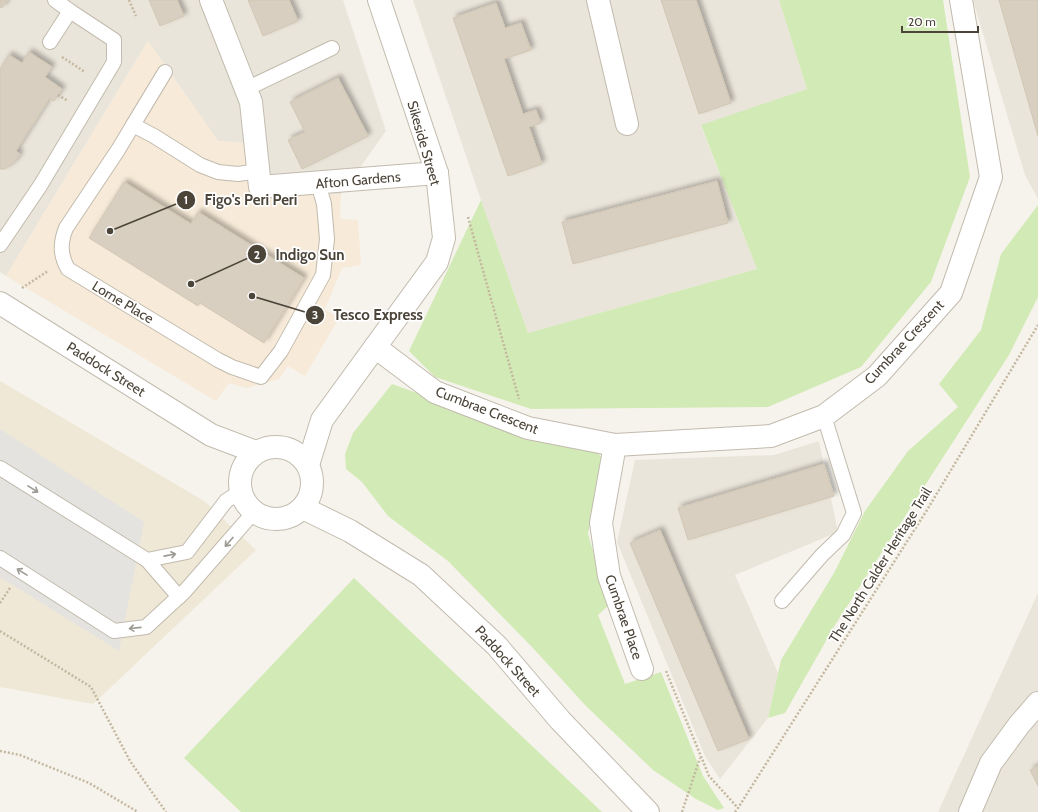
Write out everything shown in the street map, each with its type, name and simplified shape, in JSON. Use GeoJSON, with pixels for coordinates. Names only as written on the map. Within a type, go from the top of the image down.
{"type":"FeatureCollection","features":[{"type":"Feature","properties":{"kind":"street","name":"Afton Gardens"},"geometry":{"type":"LineString","coordinates":[[211,0],[251,102],[260,187],[436,173]]}},
{"type":"Feature","properties":{"kind":"street","name":"Sikeside Street"},"geometry":{"type":"LineString","coordinates":[[308,465],[322,420],[437,262],[444,238],[436,173],[378,0]]}},
{"type":"Feature","properties":{"kind":"street"},"geometry":{"type":"LineString","coordinates":[[598,0],[627,124]]}},
{"type":"Feature","properties":{"kind":"street","name":"Cumbrae Crescent"},"geometry":{"type":"LineString","coordinates":[[375,347],[435,392],[528,428],[615,445],[771,436],[824,416],[877,376],[951,293],[992,177],[960,0]]}},
{"type":"Feature","properties":{"kind":"street","name":"Paddock Street"},"geometry":{"type":"LineString","coordinates":[[5,306],[211,435],[256,452]]}},
{"type":"Feature","properties":{"kind":"street","name":"Sikeside Street"},"geometry":{"type":"LineString","coordinates":[[280,446],[322,420]]}},
{"type":"Feature","properties":{"kind":"street","name":"Paddock Street"},"geometry":{"type":"LineString","coordinates":[[211,435],[240,483]]}},
{"type":"Feature","properties":{"kind":"street","name":"Cumbrae Place"},"geometry":{"type":"LineString","coordinates":[[615,445],[601,523],[609,576],[642,669]]}},
{"type":"Feature","properties":{"kind":"street"},"geometry":{"type":"LineString","coordinates":[[280,446],[292,450],[303,458],[308,465],[313,477],[308,499],[287,518],[274,520],[262,517],[254,512],[246,503],[240,483],[247,461],[256,452],[265,448],[280,446]]}},
{"type":"Feature","properties":{"kind":"street","name":"Paddock Street"},"geometry":{"type":"LineString","coordinates":[[308,499],[350,531],[421,575],[438,590],[497,646],[560,720],[648,812]]}},
{"type":"Feature","properties":{"kind":"street"},"geometry":{"type":"LineString","coordinates":[[970,812],[991,763],[1019,725],[1038,703]]}},
{"type":"Feature","properties":{"kind":"lane"},"geometry":{"type":"LineString","coordinates":[[0,245],[40,186],[114,62],[114,40],[55,0]]}},
{"type":"Feature","properties":{"kind":"lane"},"geometry":{"type":"LineString","coordinates":[[50,42],[70,11]]}},
{"type":"Feature","properties":{"kind":"lane"},"geometry":{"type":"LineString","coordinates":[[246,89],[332,48]]}},
{"type":"Feature","properties":{"kind":"lane"},"geometry":{"type":"LineString","coordinates":[[63,261],[61,240],[66,228],[118,150],[165,72]]}},
{"type":"Feature","properties":{"kind":"lane"},"geometry":{"type":"LineString","coordinates":[[133,125],[154,136],[200,165],[218,172],[238,174],[258,171]]}},
{"type":"Feature","properties":{"kind":"lane","name":"Lorne Place"},"geometry":{"type":"LineString","coordinates":[[63,261],[68,268],[218,360],[232,367],[261,377],[281,351],[324,275],[327,239],[324,204],[318,183]]}},
{"type":"Feature","properties":{"kind":"lane"},"geometry":{"type":"LineString","coordinates":[[782,601],[822,555],[843,535],[854,513],[824,416]]}},
{"type":"Feature","properties":{"kind":"lane"},"geometry":{"type":"LineString","coordinates":[[0,468],[147,560],[179,596]]}},
{"type":"Feature","properties":{"kind":"lane"},"geometry":{"type":"LineString","coordinates":[[147,560],[187,552],[240,483]]}},
{"type":"Feature","properties":{"kind":"lane"},"geometry":{"type":"LineString","coordinates":[[0,558],[114,631],[146,627],[179,596],[254,512]]}},
{"type":"Feature","properties":{"kind":"path"},"geometry":{"type":"LineString","coordinates":[[129,0],[136,16]]}},
{"type":"Feature","properties":{"kind":"path"},"geometry":{"type":"LineString","coordinates":[[50,42],[46,46],[101,84]]}},
{"type":"Feature","properties":{"kind":"path"},"geometry":{"type":"LineString","coordinates":[[5,306],[22,288],[63,261]]}},
{"type":"Feature","properties":{"kind":"path","name":"The North Calder Heritage Trail"},"geometry":{"type":"LineString","coordinates":[[735,812],[927,510],[1038,325]]}},
{"type":"Feature","properties":{"kind":"path"},"geometry":{"type":"LineString","coordinates":[[0,632],[90,687],[130,761],[166,812]]}},
{"type":"Feature","properties":{"kind":"path"},"geometry":{"type":"LineString","coordinates":[[642,669],[665,668],[709,776],[738,808]]}},
{"type":"Feature","properties":{"kind":"path"},"geometry":{"type":"LineString","coordinates":[[0,751],[20,755],[89,783],[138,812]]}},
{"type":"Feature","properties":{"kind":"path"},"geometry":{"type":"LineString","coordinates":[[682,812],[701,757]]}},
{"type":"Feature","properties":{"kind":"shaded area"},"geometry":{"type":"Polygon","coordinates":[[[0,0],[343,0],[386,131],[341,194],[252,195],[246,143],[218,141],[148,41],[6,276],[0,272],[0,0]]]}},
{"type":"Feature","properties":{"kind":"shaded area"},"geometry":{"type":"Polygon","coordinates":[[[413,0],[779,0],[807,89],[701,126],[757,269],[528,333],[413,0]]]}},
{"type":"Feature","properties":{"kind":"shaded area"},"geometry":{"type":"Polygon","coordinates":[[[973,0],[1038,0],[1038,199],[1025,175],[973,0]]]}},
{"type":"Feature","properties":{"kind":"shaded area"},"geometry":{"type":"Polygon","coordinates":[[[148,41],[218,141],[246,143],[252,195],[341,194],[340,219],[358,220],[361,265],[342,268],[325,309],[339,318],[305,376],[288,366],[279,379],[247,388],[229,383],[216,401],[6,276],[148,41]]]}},
{"type":"Feature","properties":{"kind":"shaded area"},"geometry":{"type":"Polygon","coordinates":[[[0,381],[204,501],[256,550],[93,704],[0,687],[0,381]]]}},
{"type":"Feature","properties":{"kind":"shaded area"},"geometry":{"type":"Polygon","coordinates":[[[0,429],[144,522],[119,651],[0,577],[0,429]]]}},
{"type":"Feature","properties":{"kind":"shaded area"},"geometry":{"type":"Polygon","coordinates":[[[819,441],[838,532],[735,575],[778,673],[768,718],[720,779],[705,756],[617,542],[635,460],[774,455],[819,441]]]}},
{"type":"Feature","properties":{"kind":"shaded area"},"geometry":{"type":"Polygon","coordinates":[[[1038,593],[1038,812],[938,812],[1038,593]]]}},
{"type":"Feature","properties":{"kind":"green space"},"geometry":{"type":"Polygon","coordinates":[[[779,0],[943,0],[970,177],[931,282],[861,367],[768,407],[531,409],[435,377],[409,351],[481,200],[528,333],[757,269],[701,125],[807,89],[779,0]]]}},
{"type":"Feature","properties":{"kind":"green space"},"geometry":{"type":"Polygon","coordinates":[[[1038,205],[1038,297],[1009,355],[835,625],[785,713],[768,718],[781,660],[834,573],[865,511],[908,451],[958,407],[939,384],[981,330],[1001,254],[1038,205]]]}},
{"type":"Feature","properties":{"kind":"green space"},"geometry":{"type":"Polygon","coordinates":[[[392,384],[433,399],[592,446],[603,459],[588,534],[609,605],[598,615],[625,684],[661,672],[703,776],[724,808],[718,810],[696,799],[653,770],[586,706],[532,647],[448,561],[388,516],[362,482],[346,469],[345,454],[353,433],[392,384]]]}},
{"type":"Feature","properties":{"kind":"green space"},"geometry":{"type":"Polygon","coordinates":[[[354,578],[602,812],[241,812],[184,758],[354,578]]]}},
{"type":"Feature","properties":{"kind":"building"},"geometry":{"type":"Polygon","coordinates":[[[0,0],[7,0],[2,8],[0,7],[0,0]]]}},
{"type":"Feature","properties":{"kind":"building"},"geometry":{"type":"Polygon","coordinates":[[[149,0],[177,0],[184,16],[160,26],[149,0]]]}},
{"type":"Feature","properties":{"kind":"building"},"geometry":{"type":"Polygon","coordinates":[[[248,0],[289,0],[298,21],[263,36],[248,0]]]}},
{"type":"Feature","properties":{"kind":"building"},"geometry":{"type":"Polygon","coordinates":[[[661,0],[696,0],[731,103],[699,114],[661,0]]]}},
{"type":"Feature","properties":{"kind":"building"},"geometry":{"type":"Polygon","coordinates":[[[999,0],[1037,0],[1038,2],[1038,136],[999,0]]]}},
{"type":"Feature","properties":{"kind":"building"},"geometry":{"type":"Polygon","coordinates":[[[496,3],[505,28],[521,23],[531,50],[504,59],[523,114],[536,110],[541,123],[529,127],[542,164],[508,176],[453,18],[496,3]]]}},
{"type":"Feature","properties":{"kind":"building"},"geometry":{"type":"Polygon","coordinates":[[[29,52],[52,67],[45,77],[62,89],[54,101],[49,99],[16,151],[20,154],[14,163],[5,169],[0,169],[0,69],[9,55],[22,63],[29,52]]]}},
{"type":"Feature","properties":{"kind":"building"},"geometry":{"type":"Polygon","coordinates":[[[338,78],[368,136],[302,169],[288,140],[305,132],[290,102],[338,78]]]}},
{"type":"Feature","properties":{"kind":"building"},"geometry":{"type":"Polygon","coordinates":[[[717,181],[728,223],[573,264],[562,222],[717,181]]]}},
{"type":"Feature","properties":{"kind":"building"},"geometry":{"type":"Polygon","coordinates":[[[124,182],[191,224],[198,212],[304,278],[264,343],[200,303],[198,306],[89,238],[124,182]]]}},
{"type":"Feature","properties":{"kind":"building"},"geometry":{"type":"Polygon","coordinates":[[[824,464],[834,496],[688,540],[678,508],[824,464]]]}},
{"type":"Feature","properties":{"kind":"building"},"geometry":{"type":"Polygon","coordinates":[[[660,530],[749,739],[718,751],[630,543],[660,530]]]}},
{"type":"Feature","properties":{"kind":"building"},"geometry":{"type":"Polygon","coordinates":[[[1038,766],[1038,786],[1030,770],[1038,766]]]}},
{"type":"Feature","properties":{"kind":"place","name":"Figo's Peri Peri"},"geometry":{"type":"Point","coordinates":[110,231]}},
{"type":"Feature","properties":{"kind":"place","name":"Indigo Sun"},"geometry":{"type":"Point","coordinates":[191,284]}},
{"type":"Feature","properties":{"kind":"place","name":"Tesco Express"},"geometry":{"type":"Point","coordinates":[252,296]}}]}
